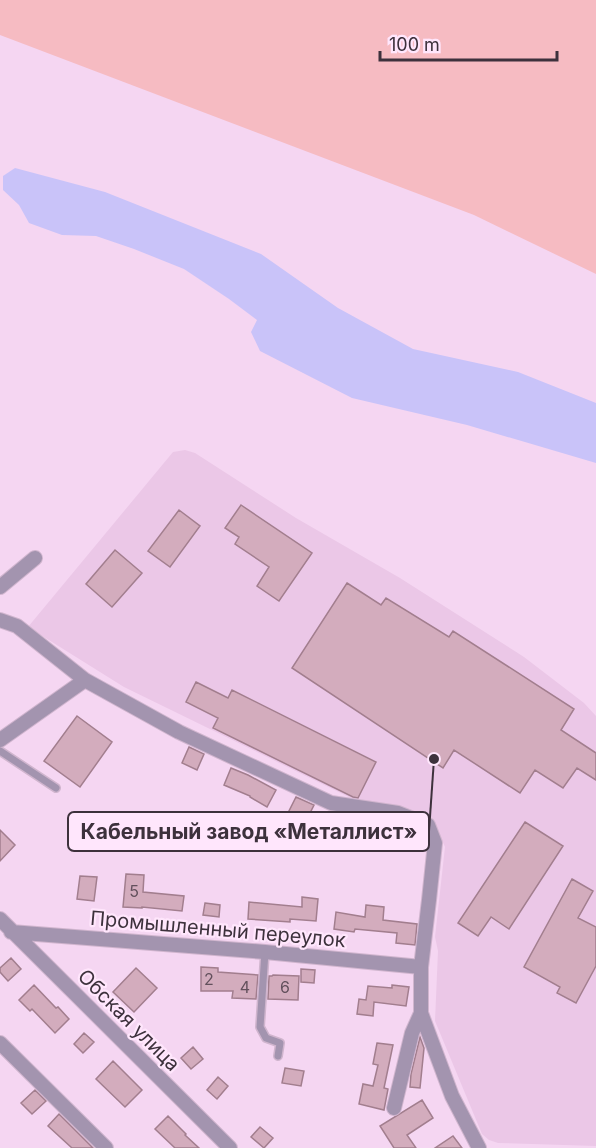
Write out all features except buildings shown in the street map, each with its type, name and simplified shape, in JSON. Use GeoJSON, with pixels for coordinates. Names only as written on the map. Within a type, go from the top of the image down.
{"type":"FeatureCollection","features":[{"type":"Feature","properties":{"kind":"street"},"geometry":{"type":"LineString","coordinates":[[0,587],[35,558]]}},
{"type":"Feature","properties":{"kind":"street"},"geometry":{"type":"LineString","coordinates":[[0,620],[17,626],[85,680],[179,732],[331,802],[398,813],[428,825],[435,843],[421,967],[421,1013],[452,1096],[479,1148]]}},
{"type":"Feature","properties":{"kind":"street"},"geometry":{"type":"LineString","coordinates":[[0,740],[85,680]]}},
{"type":"Feature","properties":{"kind":"street","name":"Обская улица"},"geometry":{"type":"LineString","coordinates":[[0,919],[231,1148]]}},
{"type":"Feature","properties":{"kind":"street","name":"Промышленный переулок"},"geometry":{"type":"LineString","coordinates":[[11,932],[421,967]]}},
{"type":"Feature","properties":{"kind":"street"},"geometry":{"type":"LineString","coordinates":[[394,1108],[412,1033],[421,1013]]}},
{"type":"Feature","properties":{"kind":"street"},"geometry":{"type":"LineString","coordinates":[[0,1043],[106,1148]]}},
{"type":"Feature","properties":{"kind":"lane"},"geometry":{"type":"LineString","coordinates":[[0,751],[56,788]]}},
{"type":"Feature","properties":{"kind":"lane"},"geometry":{"type":"LineString","coordinates":[[265,952],[260,1027],[266,1038],[280,1043],[278,1056]]}},
{"type":"Feature","properties":{"kind":"shaded area"},"geometry":{"type":"Polygon","coordinates":[[[0,0],[596,0],[596,274],[474,215],[0,35],[0,0]]]}},
{"type":"Feature","properties":{"kind":"shaded area"},"geometry":{"type":"Polygon","coordinates":[[[15,168],[105,192],[261,254],[338,308],[413,349],[518,372],[596,403],[596,463],[467,425],[352,398],[260,351],[251,332],[257,320],[184,269],[96,236],[62,235],[29,223],[19,205],[3,190],[3,176],[15,168]]]}},
{"type":"Feature","properties":{"kind":"shaded area"},"geometry":{"type":"Polygon","coordinates":[[[185,450],[195,453],[296,518],[400,578],[524,657],[584,703],[596,716],[596,1146],[498,1143],[482,1134],[435,1021],[438,951],[435,937],[445,847],[432,818],[359,802],[124,687],[28,627],[173,452],[185,450]]]}},
{"type":"Feature","properties":{"kind":"place","name":"Кабельный завод «Металлист»"},"geometry":{"type":"Point","coordinates":[434,759]}}]}
